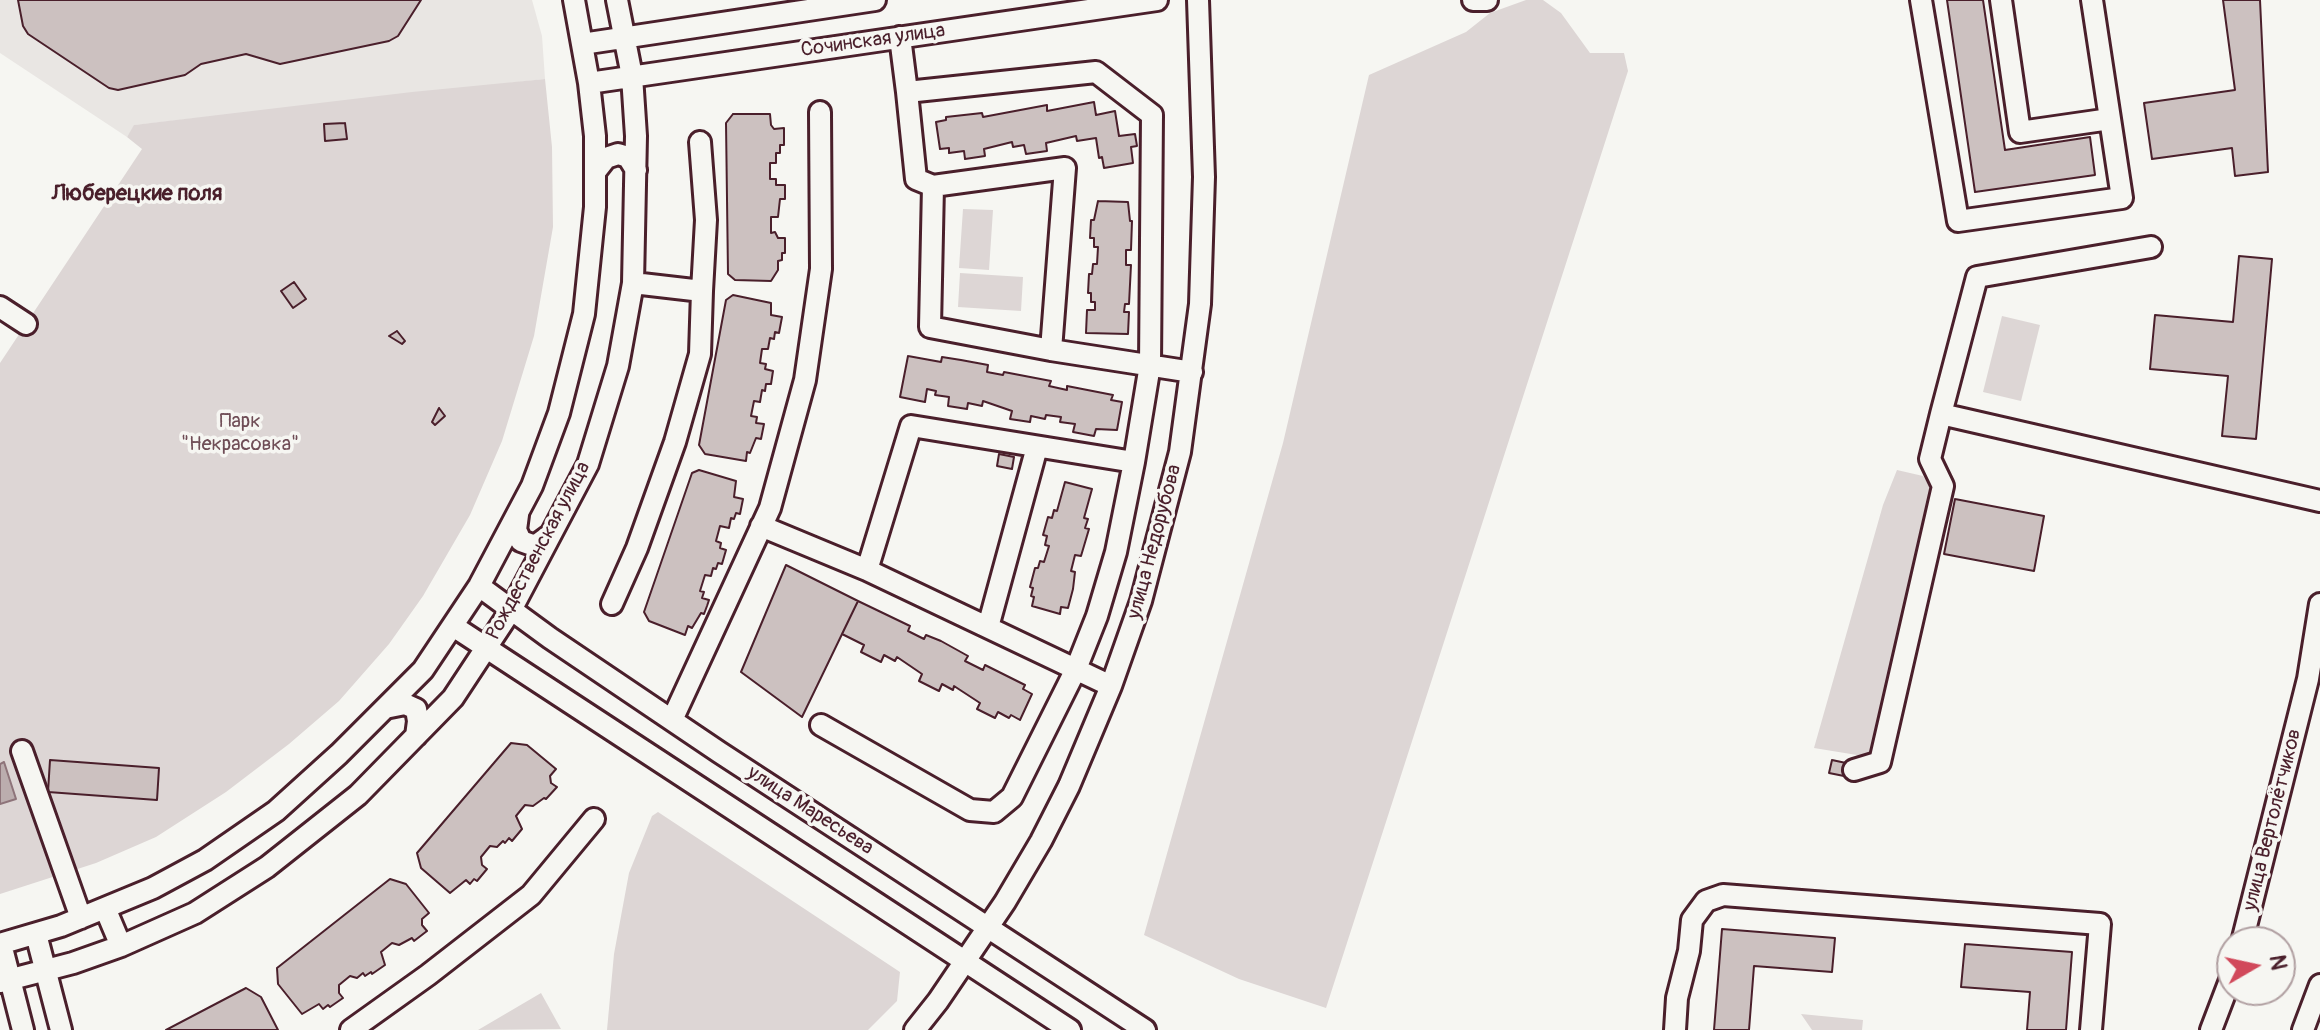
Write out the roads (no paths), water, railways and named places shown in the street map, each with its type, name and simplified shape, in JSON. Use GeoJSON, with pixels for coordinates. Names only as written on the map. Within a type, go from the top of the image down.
{"type":"FeatureCollection","features":[{"type":"Feature","properties":{"kind":"street"},"geometry":{"type":"LineString","coordinates":[[23,1030],[5,981],[0,944],[81,918],[153,888],[205,860],[276,811],[339,754],[423,670],[479,586],[518,515],[559,413],[584,314],[595,207],[595,136],[574,0]]}},
{"type":"Feature","properties":{"kind":"street","name":"Рождественская улица"},"geometry":{"type":"LineString","coordinates":[[5,981],[121,946],[195,913],[267,867],[358,795],[453,698],[511,610],[588,464],[618,366],[633,283],[636,136],[632,76],[617,0]]}},
{"type":"Feature","properties":{"kind":"street","name":"Сочинская улица"},"geometry":{"type":"LineString","coordinates":[[582,44],[811,5],[875,0]]}},
{"type":"Feature","properties":{"kind":"street","name":"Сочинская улица"},"geometry":{"type":"LineString","coordinates":[[589,83],[1157,0]]}},
{"type":"Feature","properties":{"kind":"street","name":"улица Недорубова"},"geometry":{"type":"LineString","coordinates":[[915,1030],[988,926],[1041,841],[1069,786],[1111,686],[1141,601],[1180,452],[1200,304],[1204,177],[1198,0]]}},
{"type":"Feature","properties":{"kind":"street"},"geometry":{"type":"LineString","coordinates":[[1473,0],[1487,0]]}},
{"type":"Feature","properties":{"kind":"street"},"geometry":{"type":"LineString","coordinates":[[1921,0],[1958,221],[2122,198],[2092,0]]}},
{"type":"Feature","properties":{"kind":"street"},"geometry":{"type":"LineString","coordinates":[[2001,0],[2020,132],[2110,119]]}},
{"type":"Feature","properties":{"kind":"street"},"geometry":{"type":"LineString","coordinates":[[900,37],[916,179],[933,186],[1065,168],[1051,350]]}},
{"type":"Feature","properties":{"kind":"street"},"geometry":{"type":"LineString","coordinates":[[821,725],[970,810],[994,812],[1012,797],[1076,669],[1097,616],[1112,565],[1134,462],[1150,365],[1152,115],[1096,72],[907,92]]}},
{"type":"Feature","properties":{"kind":"street"},"geometry":{"type":"LineString","coordinates":[[672,720],[770,508],[805,380],[821,269],[820,112]]}},
{"type":"Feature","properties":{"kind":"street"},"geometry":{"type":"LineString","coordinates":[[612,604],[637,548],[679,427],[700,354],[706,220],[700,142]]}},
{"type":"Feature","properties":{"kind":"street"},"geometry":{"type":"LineString","coordinates":[[595,172],[606,158],[618,154],[628,157],[636,170]]}},
{"type":"Feature","properties":{"kind":"street"},"geometry":{"type":"LineString","coordinates":[[933,186],[930,327],[1192,372]]}},
{"type":"Feature","properties":{"kind":"street"},"geometry":{"type":"LineString","coordinates":[[1854,770],[1880,762],[1943,486],[1930,459],[1977,277],[2151,247]]}},
{"type":"Feature","properties":{"kind":"street"},"geometry":{"type":"LineString","coordinates":[[633,283],[702,291]]}},
{"type":"Feature","properties":{"kind":"street"},"geometry":{"type":"LineString","coordinates":[[0,307],[26,324]]}},
{"type":"Feature","properties":{"kind":"street"},"geometry":{"type":"LineString","coordinates":[[1941,414],[2320,501]]}},
{"type":"Feature","properties":{"kind":"street"},"geometry":{"type":"LineString","coordinates":[[867,570],[911,426],[1134,462]]}},
{"type":"Feature","properties":{"kind":"street"},"geometry":{"type":"LineString","coordinates":[[988,627],[1037,447]]}},
{"type":"Feature","properties":{"kind":"street"},"geometry":{"type":"LineString","coordinates":[[518,515],[516,530],[521,541],[535,546],[550,535]]}},
{"type":"Feature","properties":{"kind":"street"},"geometry":{"type":"LineString","coordinates":[[761,526],[867,570],[1111,686]]}},
{"type":"Feature","properties":{"kind":"street","name":"улица Маресьева"},"geometry":{"type":"LineString","coordinates":[[479,586],[672,720],[1145,1030]]}},
{"type":"Feature","properties":{"kind":"street","name":"улица Вертолётчиков"},"geometry":{"type":"LineString","coordinates":[[2246,926],[2308,679],[2320,604]]}},
{"type":"Feature","properties":{"kind":"street","name":"улица Маресьева"},"geometry":{"type":"LineString","coordinates":[[453,626],[1070,1030]]}},
{"type":"Feature","properties":{"kind":"street"},"geometry":{"type":"LineString","coordinates":[[385,708],[405,704],[416,709],[416,736]]}},
{"type":"Feature","properties":{"kind":"street"},"geometry":{"type":"LineString","coordinates":[[22,751],[81,918]]}},
{"type":"Feature","properties":{"kind":"street"},"geometry":{"type":"LineString","coordinates":[[351,1030],[531,895],[594,819]]}},
{"type":"Feature","properties":{"kind":"street"},"geometry":{"type":"LineString","coordinates":[[1675,1030],[1677,998],[1689,951],[1692,920],[1706,901],[1723,895],[2100,924],[2091,1030]]}},
{"type":"Feature","properties":{"kind":"street"},"geometry":{"type":"LineString","coordinates":[[105,908],[121,946]]}},
{"type":"Feature","properties":{"kind":"street"},"geometry":{"type":"LineString","coordinates":[[36,934],[61,1030]]}},
{"type":"Feature","properties":{"kind":"street"},"geometry":{"type":"LineString","coordinates":[[2303,1030],[2320,985]]}},
{"type":"Feature","properties":{"kind":"street"},"geometry":{"type":"LineString","coordinates":[[2211,1030],[2220,1006]]}},
{"type":"Feature","properties":{"kind":"district","name":"Люберецкие поля"},"geometry":{"type":"Point","coordinates":[137,194]}},
{"type":"Feature","properties":{"kind":"park label","name":"Парк \"Некрасовка\""},"geometry":{"type":"Point","coordinates":[240,434]}}]}
